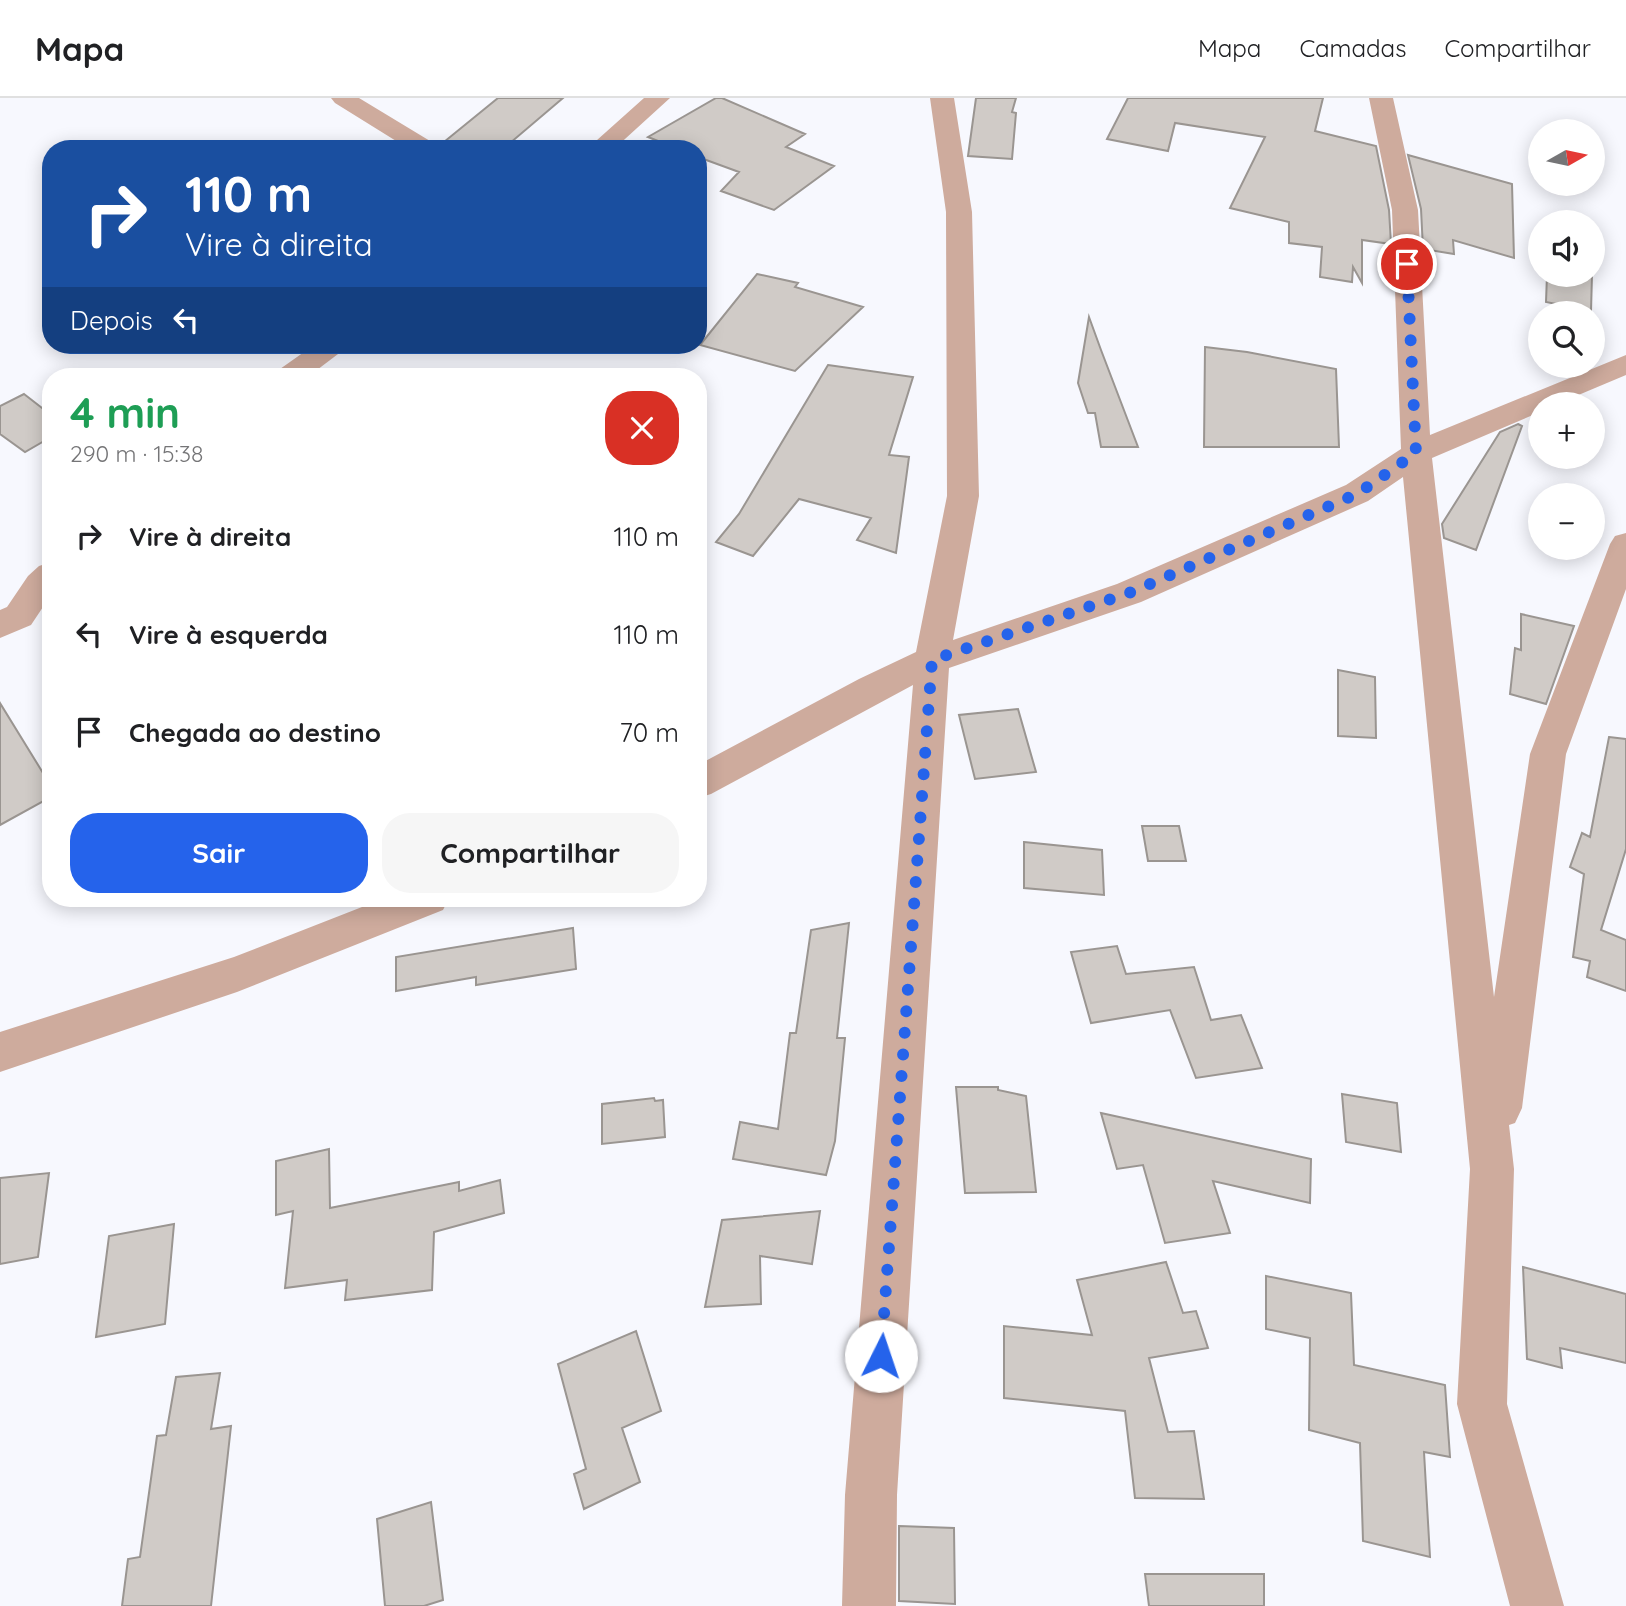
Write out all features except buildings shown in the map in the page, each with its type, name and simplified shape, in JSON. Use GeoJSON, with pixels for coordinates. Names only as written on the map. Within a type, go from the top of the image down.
{"type":"FeatureCollection","features":[{"type":"Feature","properties":{"kind":"street"},"geometry":{"type":"LineString","coordinates":[[343,98],[411,140]]}},
{"type":"Feature","properties":{"kind":"street"},"geometry":{"type":"LineString","coordinates":[[609,140],[658,98]]}},
{"type":"Feature","properties":{"kind":"street"},"geometry":{"type":"LineString","coordinates":[[869,1606],[872,1481],[932,660],[964,496],[959,212],[942,98]]}},
{"type":"Feature","properties":{"kind":"street"},"geometry":{"type":"LineString","coordinates":[[1381,98],[1405,210],[1416,453],[1492,1169]]}},
{"type":"Feature","properties":{"kind":"street"},"geometry":{"type":"LineString","coordinates":[[301,368],[320,354]]}},
{"type":"Feature","properties":{"kind":"street"},"geometry":{"type":"LineString","coordinates":[[707,778],[871,689],[932,660],[1129,593],[1357,494],[1416,453],[1626,364]]}},
{"type":"Feature","properties":{"kind":"street"},"geometry":{"type":"LineString","coordinates":[[1538,1606],[1482,1404],[1492,1169],[1548,754],[1626,544]]}},
{"type":"Feature","properties":{"kind":"street"},"geometry":{"type":"LineString","coordinates":[[0,625],[19,616],[42,583]]}},
{"type":"Feature","properties":{"kind":"street"},"geometry":{"type":"LineString","coordinates":[[0,1052],[237,974],[406,907]]}},
{"type":"Feature","properties":{"kind":"route"},"geometry":{"type":"LineString","coordinates":[[881,1356],[932,660],[1129,593],[1357,494],[1416,453],[1407,264]]}}]}
